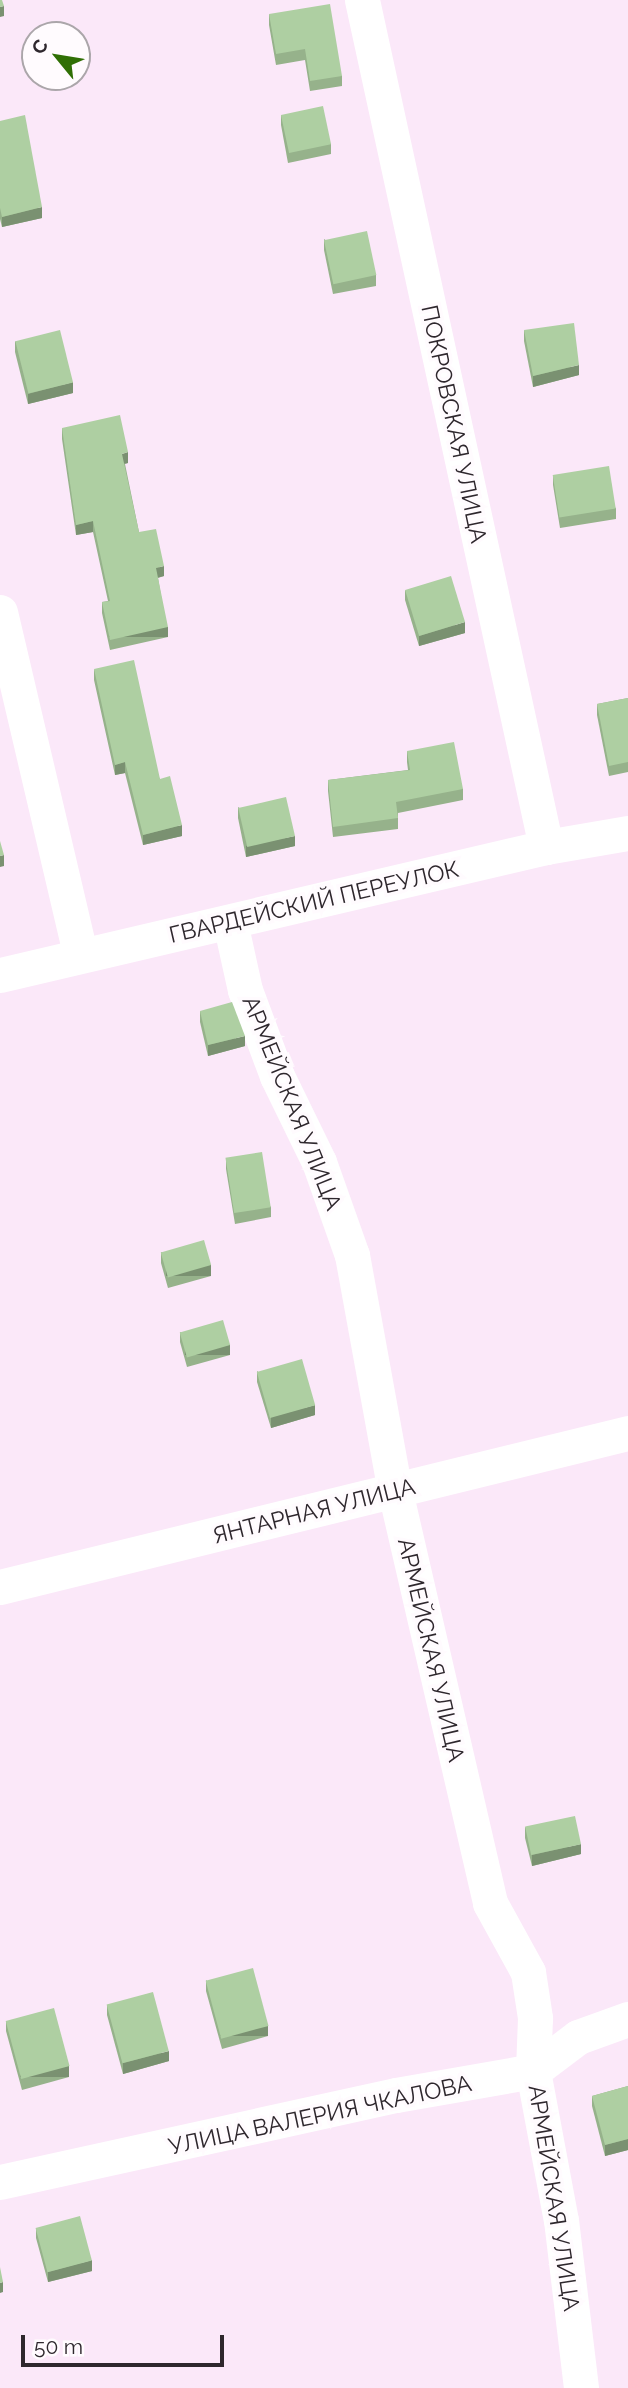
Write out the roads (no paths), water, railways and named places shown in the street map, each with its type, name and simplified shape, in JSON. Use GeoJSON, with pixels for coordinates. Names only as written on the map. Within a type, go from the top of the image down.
{"type":"FeatureCollection","features":[{"type":"Feature","properties":{"kind":"street","name":"ПОКРОВСКАЯ УЛИЦА"},"geometry":{"type":"LineString","coordinates":[[362,0],[546,847]]}},
{"type":"Feature","properties":{"kind":"street"},"geometry":{"type":"LineString","coordinates":[[0,612],[80,954]]}},
{"type":"Feature","properties":{"kind":"street","name":"ГВАРДЕЙСКИЙ ПЕРЕУЛОК"},"geometry":{"type":"LineString","coordinates":[[0,975],[80,954],[230,922],[546,847],[628,833]]}},
{"type":"Feature","properties":{"kind":"street","name":"АРМЕЙСКАЯ УЛИЦА"},"geometry":{"type":"LineString","coordinates":[[230,922],[245,990],[277,1076],[319,1162],[352,1255],[395,1491],[490,1903],[528,1972],[535,2018],[533,2071],[561,2220],[581,2388]]}},
{"type":"Feature","properties":{"kind":"street","name":"ЯНТАРНАЯ УЛИЦА"},"geometry":{"type":"LineString","coordinates":[[0,1587],[628,1433]]}},
{"type":"Feature","properties":{"kind":"street","name":"УЛИЦА ВАЛЕРИЯ ЧКАЛОВА"},"geometry":{"type":"LineString","coordinates":[[0,2182],[396,2095],[533,2071],[578,2037],[628,2019]]}}]}
